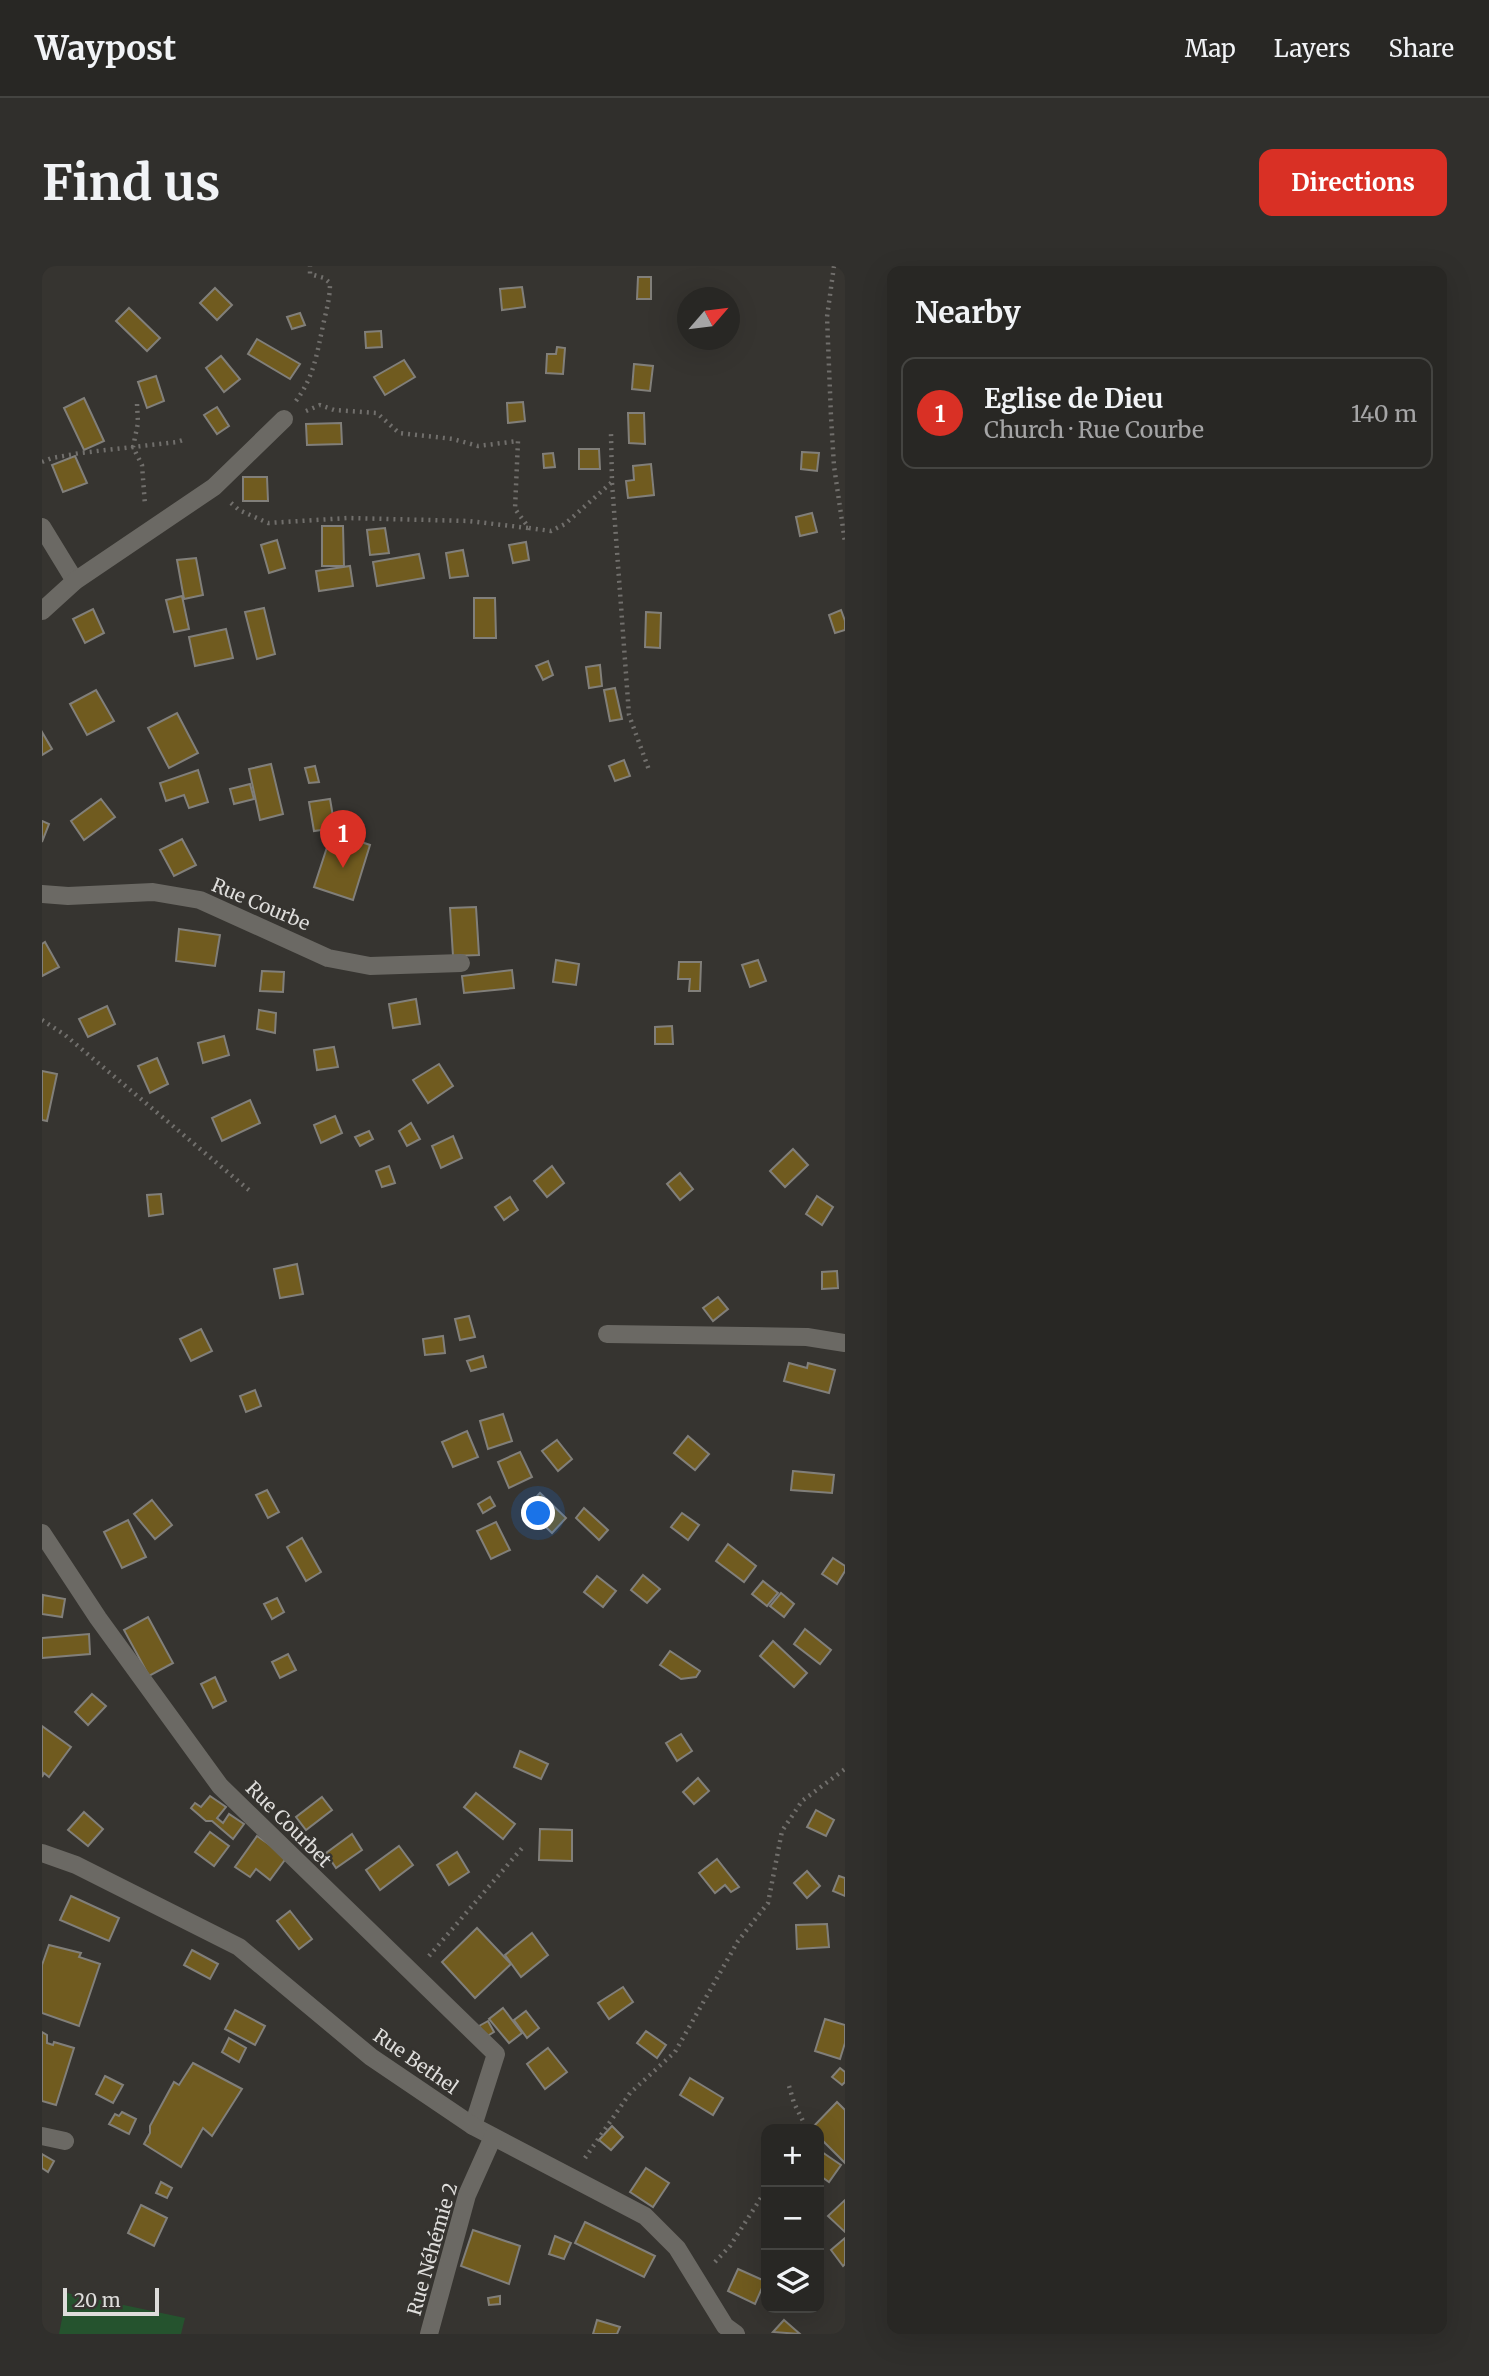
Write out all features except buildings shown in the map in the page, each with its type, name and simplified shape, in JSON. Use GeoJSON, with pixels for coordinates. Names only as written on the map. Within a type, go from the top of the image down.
{"type":"FeatureCollection","features":[{"type":"Feature","properties":{"kind":"street"},"geometry":{"type":"LineString","coordinates":[[42,611],[75,581],[214,487],[284,419]]}},
{"type":"Feature","properties":{"kind":"street"},"geometry":{"type":"LineString","coordinates":[[42,527],[75,581]]}},
{"type":"Feature","properties":{"kind":"street","name":"Rue Courbe"},"geometry":{"type":"LineString","coordinates":[[42,894],[68,896],[153,892],[200,900],[328,958],[370,966],[461,963]]}},
{"type":"Feature","properties":{"kind":"street"},"geometry":{"type":"LineString","coordinates":[[607,1334],[807,1337],[845,1343]]}},
{"type":"Feature","properties":{"kind":"street","name":"Rue Courbet"},"geometry":{"type":"LineString","coordinates":[[42,1534],[98,1618],[220,1786],[496,2054],[473,2126]]}},
{"type":"Feature","properties":{"kind":"street","name":"Rue Bethel"},"geometry":{"type":"LineString","coordinates":[[42,1853],[76,1865],[239,1947],[371,2057],[473,2126],[645,2216],[677,2248],[725,2326],[736,2334]]}},
{"type":"Feature","properties":{"kind":"street"},"geometry":{"type":"LineString","coordinates":[[42,2136],[65,2141]]}},
{"type":"Feature","properties":{"kind":"street","name":"Rue Néhémie 2"},"geometry":{"type":"LineString","coordinates":[[429,2334],[467,2195],[493,2137]]}},
{"type":"Feature","properties":{"kind":"path"},"geometry":{"type":"LineString","coordinates":[[284,419],[309,384],[330,300],[330,282],[310,274],[310,266]]}},
{"type":"Feature","properties":{"kind":"path"},"geometry":{"type":"LineString","coordinates":[[834,266],[827,317],[830,405],[834,466],[845,542]]}},
{"type":"Feature","properties":{"kind":"path"},"geometry":{"type":"LineString","coordinates":[[137,404],[138,423],[134,447],[142,466],[145,506]]}},
{"type":"Feature","properties":{"kind":"path"},"geometry":{"type":"LineString","coordinates":[[284,419],[320,405],[334,410],[377,413],[399,433],[453,439],[478,446],[517,441],[515,509],[528,528]]}},
{"type":"Feature","properties":{"kind":"path"},"geometry":{"type":"LineString","coordinates":[[611,434],[629,715],[649,770]]}},
{"type":"Feature","properties":{"kind":"path"},"geometry":{"type":"LineString","coordinates":[[42,462],[71,454],[186,439]]}},
{"type":"Feature","properties":{"kind":"path"},"geometry":{"type":"LineString","coordinates":[[214,487],[239,510],[268,523],[348,517],[469,521],[551,531],[565,524],[612,482]]}},
{"type":"Feature","properties":{"kind":"path"},"geometry":{"type":"LineString","coordinates":[[42,1020],[65,1035],[132,1090],[250,1191]]}},
{"type":"Feature","properties":{"kind":"path"},"geometry":{"type":"LineString","coordinates":[[573,2179],[595,2141],[630,2093],[675,2052],[738,1941],[768,1903],[782,1832],[802,1801],[845,1769]]}},
{"type":"Feature","properties":{"kind":"path"},"geometry":{"type":"LineString","coordinates":[[411,1974],[452,1933],[523,1847]]}},
{"type":"Feature","properties":{"kind":"path"},"geometry":{"type":"LineString","coordinates":[[789,2086],[804,2124]]}},
{"type":"Feature","properties":{"kind":"path"},"geometry":{"type":"LineString","coordinates":[[699,2281],[730,2246],[761,2198]]}},
{"type":"Feature","properties":{"kind":"green space"},"geometry":{"type":"Polygon","coordinates":[[[67,2293],[185,2318],[181,2334],[59,2334],[67,2293]]]}},
{"type":"Feature","properties":{"kind":"place","name":"Eglise de Dieu"},"geometry":{"type":"Point","coordinates":[343,868]}}]}
